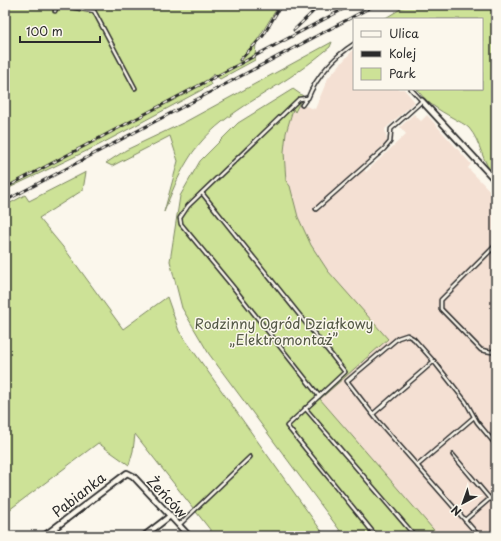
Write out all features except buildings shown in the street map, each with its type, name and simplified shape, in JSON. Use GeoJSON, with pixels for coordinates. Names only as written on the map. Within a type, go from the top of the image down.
{"type":"FeatureCollection","features":[{"type":"Feature","properties":{"kind":"street"},"geometry":{"type":"LineString","coordinates":[[422,102],[496,182]]}},
{"type":"Feature","properties":{"kind":"street","name":"Żeńców"},"geometry":{"type":"LineString","coordinates":[[129,473],[189,536]]}},
{"type":"Feature","properties":{"kind":"street","name":"Pabianka"},"geometry":{"type":"LineString","coordinates":[[44,536],[124,474],[129,473]]}},
{"type":"Feature","properties":{"kind":"street"},"geometry":{"type":"LineString","coordinates":[[144,536],[170,516]]}},
{"type":"Feature","properties":{"kind":"lane"},"geometry":{"type":"LineString","coordinates":[[55,11],[58,5],[94,11],[135,88]]}},
{"type":"Feature","properties":{"kind":"lane"},"geometry":{"type":"LineString","coordinates":[[302,105],[308,98],[322,74],[341,52],[353,45]]}},
{"type":"Feature","properties":{"kind":"lane"},"geometry":{"type":"LineString","coordinates":[[316,209],[390,142],[391,129],[422,102],[412,90]]}},
{"type":"Feature","properties":{"kind":"lane"},"geometry":{"type":"LineString","coordinates":[[308,98],[299,99],[180,215],[181,224],[233,286],[319,396]]}},
{"type":"Feature","properties":{"kind":"lane"},"geometry":{"type":"LineString","coordinates":[[202,193],[345,372],[288,422],[287,426],[376,536]]}},
{"type":"Feature","properties":{"kind":"lane"},"geometry":{"type":"LineString","coordinates":[[496,245],[441,300],[440,309],[481,350],[492,352],[496,348]]}},
{"type":"Feature","properties":{"kind":"lane"},"geometry":{"type":"LineString","coordinates":[[479,536],[347,382],[403,334],[407,334],[414,339],[434,361],[466,402],[474,416],[496,445]]}},
{"type":"Feature","properties":{"kind":"lane"},"geometry":{"type":"LineString","coordinates":[[373,414],[434,361]]}},
{"type":"Feature","properties":{"kind":"lane"},"geometry":{"type":"LineString","coordinates":[[305,408],[415,536]]}},
{"type":"Feature","properties":{"kind":"lane"},"geometry":{"type":"LineString","coordinates":[[418,465],[474,416]]}},
{"type":"Feature","properties":{"kind":"lane"},"geometry":{"type":"LineString","coordinates":[[453,455],[490,499]]}},
{"type":"Feature","properties":{"kind":"lane"},"geometry":{"type":"LineString","coordinates":[[179,526],[250,457]]}},
{"type":"Feature","properties":{"kind":"lane"},"geometry":{"type":"LineString","coordinates":[[465,520],[494,495],[496,497]]}},
{"type":"Feature","properties":{"kind":"shaded area"},"geometry":{"type":"Polygon","coordinates":[[[353,50],[353,90],[405,90],[415,102],[385,129],[387,142],[361,166],[366,172],[406,134],[400,127],[414,114],[421,121],[427,115],[471,164],[468,168],[496,197],[496,536],[439,536],[320,399],[346,292],[328,271],[311,245],[298,217],[290,186],[286,181],[284,152],[286,133],[293,108],[296,112],[299,104],[315,109],[328,78],[353,50]]]}},
{"type":"Feature","properties":{"kind":"green space"},"geometry":{"type":"Polygon","coordinates":[[[5,5],[279,5],[256,42],[255,60],[220,79],[214,74],[208,79],[211,85],[99,145],[5,190],[5,5]]]}},
{"type":"Feature","properties":{"kind":"green space"},"geometry":{"type":"Polygon","coordinates":[[[407,5],[496,5],[496,177],[487,166],[477,140],[469,128],[433,106],[418,90],[483,90],[483,18],[386,18],[407,5]]]}},
{"type":"Feature","properties":{"kind":"green space"},"geometry":{"type":"Polygon","coordinates":[[[332,42],[330,47],[305,67],[237,111],[210,133],[198,146],[184,166],[164,212],[178,161],[170,136],[112,166],[106,163],[126,150],[185,122],[332,42]]]}},
{"type":"Feature","properties":{"kind":"green space","name":"Rodzinny Ogród Działkowy „Elektromontaż”"},"geometry":{"type":"Polygon","coordinates":[[[293,89],[303,96],[295,112],[293,109],[286,133],[284,152],[286,181],[290,186],[298,217],[311,245],[328,271],[388,339],[320,399],[439,536],[344,536],[209,354],[182,308],[170,261],[180,196],[200,161],[238,123],[293,89]]]}},
{"type":"Feature","properties":{"kind":"green space"},"geometry":{"type":"Polygon","coordinates":[[[86,172],[83,190],[39,218],[67,252],[123,329],[167,297],[179,331],[325,536],[215,536],[135,434],[133,451],[129,465],[98,443],[5,513],[5,206],[25,195],[29,201],[86,172]]]}},
{"type":"Feature","properties":{"kind":"railway"},"geometry":{"type":"LineString","coordinates":[[240,60],[263,36],[281,5]]}},
{"type":"Feature","properties":{"kind":"railway"},"geometry":{"type":"LineString","coordinates":[[294,30],[320,5]]}},
{"type":"Feature","properties":{"kind":"railway"},"geometry":{"type":"LineString","coordinates":[[5,188],[351,5]]}},
{"type":"Feature","properties":{"kind":"railway"},"geometry":{"type":"LineString","coordinates":[[5,201],[375,5]]}}]}
